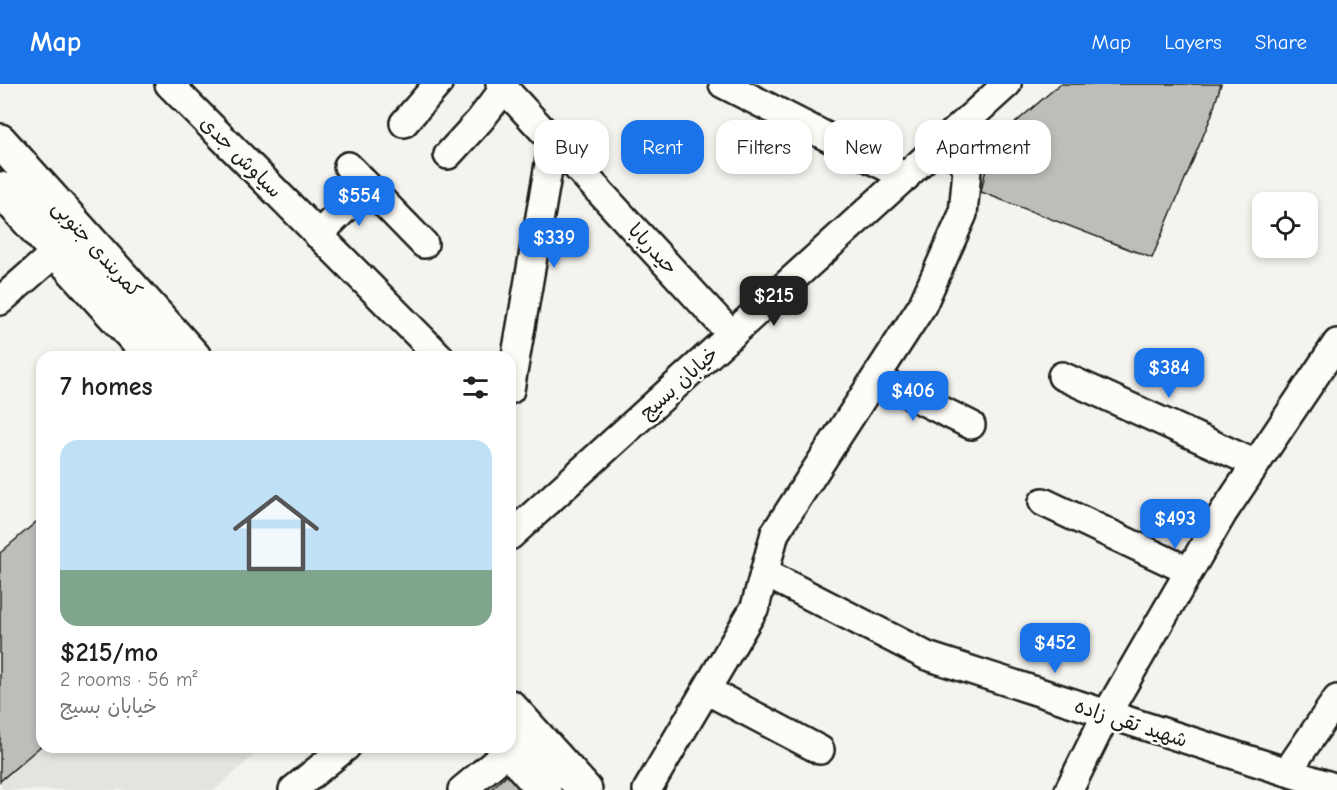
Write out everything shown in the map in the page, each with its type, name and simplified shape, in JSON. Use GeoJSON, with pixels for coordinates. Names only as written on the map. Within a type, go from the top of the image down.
{"type":"FeatureCollection","features":[{"type":"Feature","properties":{"kind":"main road","name":"کمربندی جنوبی"},"geometry":{"type":"LineString","coordinates":[[0,141],[189,351]]}},
{"type":"Feature","properties":{"kind":"main road","name":"کمربندی جنوبی"},"geometry":{"type":"LineString","coordinates":[[0,189],[147,351]]}},
{"type":"Feature","properties":{"kind":"main road"},"geometry":{"type":"LineString","coordinates":[[516,714],[585,790]]}},
{"type":"Feature","properties":{"kind":"main road"},"geometry":{"type":"LineString","coordinates":[[511,753],[544,790]]}},
{"type":"Feature","properties":{"kind":"street","name":"سیاوش جدی"},"geometry":{"type":"LineString","coordinates":[[169,84],[434,351]]}},
{"type":"Feature","properties":{"kind":"street"},"geometry":{"type":"LineString","coordinates":[[404,123],[438,84]]}},
{"type":"Feature","properties":{"kind":"street"},"geometry":{"type":"LineString","coordinates":[[723,84],[906,177]]}},
{"type":"Feature","properties":{"kind":"street","name":"خیابان بسیج"},"geometry":{"type":"LineString","coordinates":[[968,120],[1007,84]]}},
{"type":"Feature","properties":{"kind":"street"},"geometry":{"type":"LineString","coordinates":[[448,155],[480,120],[502,86]]}},
{"type":"Feature","properties":{"kind":"street","name":"حیدربابا"},"geometry":{"type":"LineString","coordinates":[[502,86],[534,121]]}},
{"type":"Feature","properties":{"kind":"street"},"geometry":{"type":"LineString","coordinates":[[348,166],[424,244]]}},
{"type":"Feature","properties":{"kind":"street","name":"خیابان بسیج"},"geometry":{"type":"LineString","coordinates":[[516,531],[915,169]]}},
{"type":"Feature","properties":{"kind":"street"},"geometry":{"type":"LineString","coordinates":[[516,355],[547,174]]}},
{"type":"Feature","properties":{"kind":"street","name":"حیدربابا"},"geometry":{"type":"LineString","coordinates":[[583,174],[732,335]]}},
{"type":"Feature","properties":{"kind":"street"},"geometry":{"type":"LineString","coordinates":[[647,790],[755,607],[775,533],[922,306],[963,214],[967,174]]}},
{"type":"Feature","properties":{"kind":"street"},"geometry":{"type":"LineString","coordinates":[[318,235],[367,187]]}},
{"type":"Feature","properties":{"kind":"street"},"geometry":{"type":"LineString","coordinates":[[0,301],[57,251]]}},
{"type":"Feature","properties":{"kind":"street"},"geometry":{"type":"LineString","coordinates":[[1069,790],[1106,715],[1223,513],[1337,343]]}},
{"type":"Feature","properties":{"kind":"street"},"geometry":{"type":"LineString","coordinates":[[1062,376],[1256,464]]}},
{"type":"Feature","properties":{"kind":"street"},"geometry":{"type":"LineString","coordinates":[[876,378],[971,425]]}},
{"type":"Feature","properties":{"kind":"street"},"geometry":{"type":"LineString","coordinates":[[1043,502],[1189,571]]}},
{"type":"Feature","properties":{"kind":"street","name":"شهید تقی زاده"},"geometry":{"type":"LineString","coordinates":[[765,573],[927,656],[1337,788]]}},
{"type":"Feature","properties":{"kind":"street"},"geometry":{"type":"LineString","coordinates":[[706,690],[820,750]]}},
{"type":"Feature","properties":{"kind":"street"},"geometry":{"type":"LineString","coordinates":[[1287,772],[1337,699]]}},
{"type":"Feature","properties":{"kind":"street"},"geometry":{"type":"LineString","coordinates":[[293,790],[339,753]]}},
{"type":"Feature","properties":{"kind":"street"},"geometry":{"type":"LineString","coordinates":[[462,790],[503,753]]}},
{"type":"Feature","properties":{"kind":"shaded area"},"geometry":{"type":"Polygon","coordinates":[[[36,750],[36,753],[256,753],[215,790],[2,790],[0,781],[36,750]]]}},
{"type":"Feature","properties":{"kind":"building"},"geometry":{"type":"Polygon","coordinates":[[[1060,84],[1221,84],[1211,117],[1152,258],[981,192],[985,174],[1051,174],[1051,120],[1019,120],[1060,84]]]}},
{"type":"Feature","properties":{"kind":"building"},"geometry":{"type":"Polygon","coordinates":[[[36,522],[36,750],[0,781],[0,553],[36,522]]]}},
{"type":"Feature","properties":{"kind":"building"},"geometry":{"type":"Polygon","coordinates":[[[512,770],[532,790],[490,790],[512,770]]]}}]}
